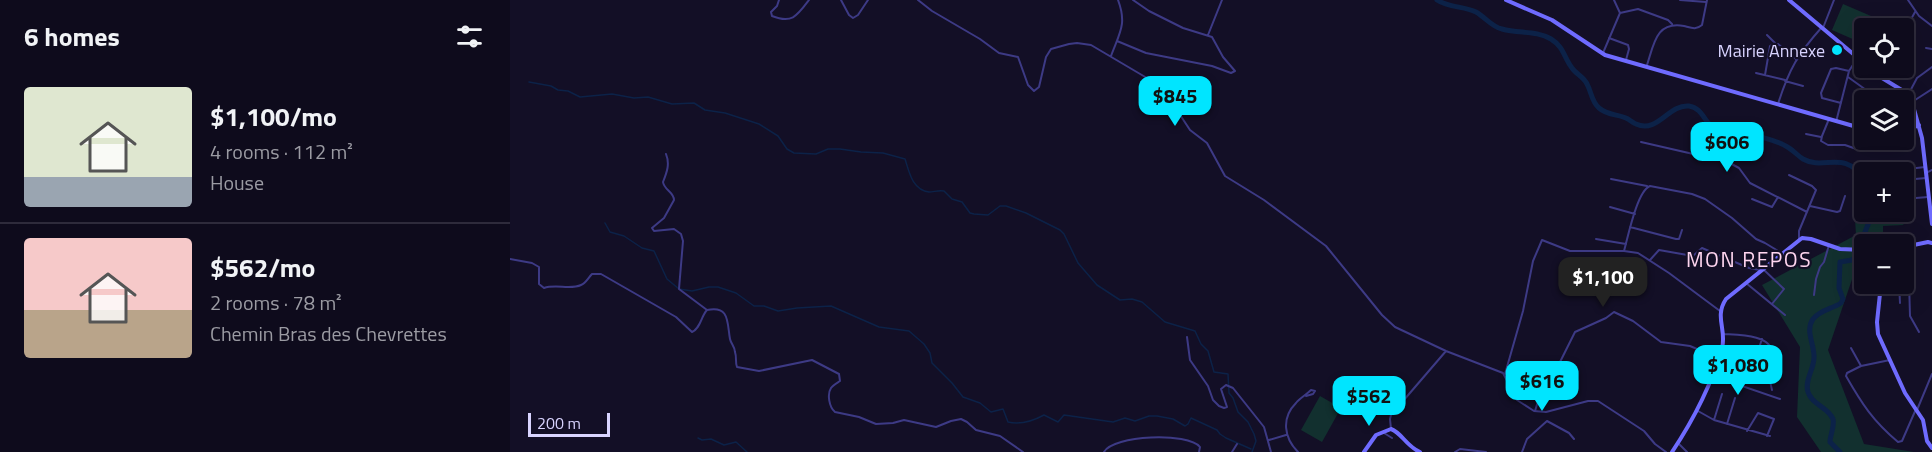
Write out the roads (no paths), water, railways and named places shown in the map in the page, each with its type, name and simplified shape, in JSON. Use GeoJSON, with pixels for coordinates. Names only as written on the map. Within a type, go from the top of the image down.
{"type":"FeatureCollection","features":[{"type":"Feature","properties":{"kind":"street"},"geometry":{"type":"LineString","coordinates":[[779,0],[771,12],[772,16],[792,19],[798,15],[809,0]]}},
{"type":"Feature","properties":{"kind":"street"},"geometry":{"type":"LineString","coordinates":[[841,0],[851,18],[858,15],[868,0]]}},
{"type":"Feature","properties":{"kind":"street"},"geometry":{"type":"LineString","coordinates":[[918,0],[999,53],[1018,57],[1028,85],[1034,91],[1039,87],[1046,57],[1051,49],[1077,43],[1091,45],[1152,81],[1167,95],[1190,130],[1207,143],[1225,176],[1264,200],[1326,246],[1388,321],[1402,331],[1505,375]]}},
{"type":"Feature","properties":{"kind":"street"},"geometry":{"type":"LineString","coordinates":[[1112,56],[1124,16],[1118,0]]}},
{"type":"Feature","properties":{"kind":"street"},"geometry":{"type":"LineString","coordinates":[[1117,41],[1146,53],[1212,66],[1230,73],[1235,71],[1208,35],[1183,28],[1132,0]]}},
{"type":"Feature","properties":{"kind":"street"},"geometry":{"type":"LineString","coordinates":[[1208,35],[1222,0]]}},
{"type":"Feature","properties":{"kind":"street"},"geometry":{"type":"LineString","coordinates":[[1506,0],[1552,20],[1603,53],[1854,126]]}},
{"type":"Feature","properties":{"kind":"street"},"geometry":{"type":"LineString","coordinates":[[1603,53],[1620,13],[1614,0]]}},
{"type":"Feature","properties":{"kind":"street"},"geometry":{"type":"LineString","coordinates":[[1646,67],[1658,35],[1665,27],[1672,25],[1698,28],[1704,22],[1707,1],[1680,0]]}},
{"type":"Feature","properties":{"kind":"street"},"geometry":{"type":"LineString","coordinates":[[1790,0],[1854,54]]}},
{"type":"Feature","properties":{"kind":"street"},"geometry":{"type":"LineString","coordinates":[[1778,104],[1785,81],[1796,59],[1823,28],[1834,0]]}},
{"type":"Feature","properties":{"kind":"street"},"geometry":{"type":"LineString","coordinates":[[1908,0],[1922,20],[1932,26]]}},
{"type":"Feature","properties":{"kind":"street"},"geometry":{"type":"LineString","coordinates":[[1620,13],[1638,9],[1668,20],[1672,25]]}},
{"type":"Feature","properties":{"kind":"street"},"geometry":{"type":"LineString","coordinates":[[1912,18],[1915,12]]}},
{"type":"Feature","properties":{"kind":"street"},"geometry":{"type":"LineString","coordinates":[[1767,35],[1796,59]]}},
{"type":"Feature","properties":{"kind":"street"},"geometry":{"type":"LineString","coordinates":[[1609,38],[1628,45],[1626,61]]}},
{"type":"Feature","properties":{"kind":"street"},"geometry":{"type":"LineString","coordinates":[[1765,75],[1770,46],[1774,43]]}},
{"type":"Feature","properties":{"kind":"street"},"geometry":{"type":"LineString","coordinates":[[1926,48],[1932,49]]}},
{"type":"Feature","properties":{"kind":"street"},"geometry":{"type":"LineString","coordinates":[[1836,122],[1849,71],[1854,63]]}},
{"type":"Feature","properties":{"kind":"street"},"geometry":{"type":"LineString","coordinates":[[1910,90],[1921,74],[1932,67]]}},
{"type":"Feature","properties":{"kind":"street"},"geometry":{"type":"LineString","coordinates":[[1841,103],[1822,98],[1821,93],[1832,69],[1849,71]]}},
{"type":"Feature","properties":{"kind":"street"},"geometry":{"type":"LineString","coordinates":[[1756,73],[1803,86]]}},
{"type":"Feature","properties":{"kind":"street"},"geometry":{"type":"LineString","coordinates":[[1848,77],[1866,90]]}},
{"type":"Feature","properties":{"kind":"street"},"geometry":{"type":"LineString","coordinates":[[1882,78],[1902,90]]}},
{"type":"Feature","properties":{"kind":"street"},"geometry":{"type":"LineString","coordinates":[[1908,78],[1915,81]]}},
{"type":"Feature","properties":{"kind":"street"},"geometry":{"type":"LineString","coordinates":[[1914,101],[1932,89]]}},
{"type":"Feature","properties":{"kind":"street"},"geometry":{"type":"LineString","coordinates":[[1914,109],[1919,125],[1932,224]]}},
{"type":"Feature","properties":{"kind":"street"},"geometry":{"type":"LineString","coordinates":[[1829,119],[1821,141],[1828,145],[1845,145],[1854,148]]}},
{"type":"Feature","properties":{"kind":"street"},"geometry":{"type":"LineString","coordinates":[[1914,127],[1919,125]]}},
{"type":"Feature","properties":{"kind":"street"},"geometry":{"type":"LineString","coordinates":[[1806,134],[1821,137]]}},
{"type":"Feature","properties":{"kind":"street"},"geometry":{"type":"LineString","coordinates":[[1641,142],[1728,162],[1739,168],[1750,183],[1807,212]]}},
{"type":"Feature","properties":{"kind":"street"},"geometry":{"type":"LineString","coordinates":[[666,154],[668,168],[663,185],[673,194],[674,200],[664,218],[652,228],[654,231],[674,229],[681,234],[683,241],[680,289],[707,310],[722,311],[727,316],[730,342],[735,352],[737,367],[759,371],[812,360],[840,376],[840,381],[830,389],[830,406],[835,412],[859,417],[876,424],[904,420],[936,427],[961,419],[976,430],[1000,436],[1023,452]]}},
{"type":"Feature","properties":{"kind":"street"},"geometry":{"type":"LineString","coordinates":[[1914,168],[1925,167]]}},
{"type":"Feature","properties":{"kind":"street"},"geometry":{"type":"LineString","coordinates":[[1914,178],[1926,175],[1932,170]]}},
{"type":"Feature","properties":{"kind":"street"},"geometry":{"type":"LineString","coordinates":[[1790,175],[1815,188],[1816,192],[1799,231],[1799,240]]}},
{"type":"Feature","properties":{"kind":"street"},"geometry":{"type":"LineString","coordinates":[[1611,179],[1692,194],[1705,199],[1756,239],[1783,254]]}},
{"type":"Feature","properties":{"kind":"street"},"geometry":{"type":"LineString","coordinates":[[1624,251],[1630,227],[1647,186]]}},
{"type":"Feature","properties":{"kind":"street"},"geometry":{"type":"LineString","coordinates":[[1810,206],[1837,212],[1840,211],[1845,196]]}},
{"type":"Feature","properties":{"kind":"street"},"geometry":{"type":"LineString","coordinates":[[1752,200],[1772,207],[1778,197]]}},
{"type":"Feature","properties":{"kind":"street"},"geometry":{"type":"LineString","coordinates":[[1914,198],[1929,197]]}},
{"type":"Feature","properties":{"kind":"street"},"geometry":{"type":"LineString","coordinates":[[1610,207],[1635,214]]}},
{"type":"Feature","properties":{"kind":"street"},"geometry":{"type":"LineString","coordinates":[[1630,227],[1676,239],[1679,239],[1682,230]]}},
{"type":"Feature","properties":{"kind":"street"},"geometry":{"type":"LineString","coordinates":[[1672,452],[1698,411],[1713,376],[1723,344],[1720,311],[1726,299],[1799,240],[1805,238],[1854,249]]}},
{"type":"Feature","properties":{"kind":"street"},"geometry":{"type":"LineString","coordinates":[[1596,239],[1626,244]]}},
{"type":"Feature","properties":{"kind":"street"},"geometry":{"type":"LineString","coordinates":[[1666,452],[1655,444],[1644,431],[1598,401],[1592,400],[1546,412],[1535,411],[1513,395],[1505,375],[1540,242],[1544,240],[1570,250],[1638,253],[1720,311]]}},
{"type":"Feature","properties":{"kind":"street"},"geometry":{"type":"LineString","coordinates":[[1914,245],[1932,243]]}},
{"type":"Feature","properties":{"kind":"street"},"geometry":{"type":"LineString","coordinates":[[1814,295],[1816,279],[1824,262],[1828,245]]}},
{"type":"Feature","properties":{"kind":"street"},"geometry":{"type":"LineString","coordinates":[[1650,260],[1659,250],[1693,256],[1702,248],[1762,271],[1784,289],[1772,305]]}},
{"type":"Feature","properties":{"kind":"street"},"geometry":{"type":"LineString","coordinates":[[510,259],[532,263],[539,267],[539,284],[544,288],[554,285],[577,287],[592,274],[601,274],[676,317],[692,332],[700,325],[707,310]]}},
{"type":"Feature","properties":{"kind":"street"},"geometry":{"type":"LineString","coordinates":[[1746,284],[1785,315]]}},
{"type":"Feature","properties":{"kind":"street"},"geometry":{"type":"LineString","coordinates":[[1880,294],[1877,329],[1905,393],[1923,420],[1927,441],[1932,448]]}},
{"type":"Feature","properties":{"kind":"street"},"geometry":{"type":"LineString","coordinates":[[1900,294],[1900,303]]}},
{"type":"Feature","properties":{"kind":"street"},"geometry":{"type":"LineString","coordinates":[[1909,294],[1910,316],[1919,332]]}},
{"type":"Feature","properties":{"kind":"street"},"geometry":{"type":"LineString","coordinates":[[1535,411],[1545,387],[1575,332],[1614,312],[1633,321],[1661,342],[1690,346],[1718,358]]}},
{"type":"Feature","properties":{"kind":"street"},"geometry":{"type":"LineString","coordinates":[[1723,334],[1762,339],[1767,342],[1772,349],[1769,365],[1772,390]]}},
{"type":"Feature","properties":{"kind":"street"},"geometry":{"type":"LineString","coordinates":[[1187,337],[1190,360],[1208,386],[1214,402],[1224,408],[1227,407],[1221,389],[1225,385],[1231,386],[1265,431],[1271,452]]}},
{"type":"Feature","properties":{"kind":"street"},"geometry":{"type":"LineString","coordinates":[[1762,339],[1755,360],[1769,365]]}},
{"type":"Feature","properties":{"kind":"street"},"geometry":{"type":"LineString","coordinates":[[1851,348],[1861,366]]}},
{"type":"Feature","properties":{"kind":"street"},"geometry":{"type":"LineString","coordinates":[[1390,429],[1391,415],[1446,351]]}},
{"type":"Feature","properties":{"kind":"street"},"geometry":{"type":"LineString","coordinates":[[1890,360],[1861,366],[1847,373],[1846,376],[1877,423],[1898,442],[1902,441],[1932,374]]}},
{"type":"Feature","properties":{"kind":"street"},"geometry":{"type":"LineString","coordinates":[[1713,376],[1780,399]]}},
{"type":"Feature","properties":{"kind":"street"},"geometry":{"type":"LineString","coordinates":[[1714,420],[1722,394]]}},
{"type":"Feature","properties":{"kind":"street"},"geometry":{"type":"LineString","coordinates":[[1298,452],[1286,435],[1288,413],[1306,396]]}},
{"type":"Feature","properties":{"kind":"street"},"geometry":{"type":"LineString","coordinates":[[1726,424],[1735,398]]}},
{"type":"Feature","properties":{"kind":"street"},"geometry":{"type":"LineString","coordinates":[[1698,411],[1714,420],[1747,431],[1768,436],[1774,419],[1758,413],[1747,431]]}},
{"type":"Feature","properties":{"kind":"street"},"geometry":{"type":"LineString","coordinates":[[1522,452],[1527,439],[1547,421],[1569,433],[1574,439]]}},
{"type":"Feature","properties":{"kind":"street"},"geometry":{"type":"LineString","coordinates":[[1364,452],[1373,438],[1390,429],[1398,432],[1409,446],[1420,452]]}},
{"type":"Feature","properties":{"kind":"street"},"geometry":{"type":"LineString","coordinates":[[1381,432],[1392,438]]}},
{"type":"Feature","properties":{"kind":"street"},"geometry":{"type":"LineString","coordinates":[[1268,441],[1286,435]]}},
{"type":"Feature","properties":{"kind":"street"},"geometry":{"type":"LineString","coordinates":[[1104,452],[1112,444],[1148,437],[1172,438],[1197,443],[1200,447],[1199,452]]}},
{"type":"Feature","properties":{"kind":"street"},"geometry":{"type":"LineString","coordinates":[[1678,443],[1687,452]]}},
{"type":"Feature","properties":{"kind":"street"},"geometry":{"type":"LineString","coordinates":[[1232,452],[1237,444]]}},
{"type":"Feature","properties":{"kind":"street"},"geometry":{"type":"LineString","coordinates":[[1455,452],[1460,449],[1486,452]]}},
{"type":"Feature","properties":{"kind":"waterway"},"geometry":{"type":"LineString","coordinates":[[1437,0],[1476,12],[1498,28],[1539,34],[1551,39],[1561,49],[1569,64],[1586,82],[1593,100],[1602,111],[1625,117],[1635,124],[1644,126],[1657,122],[1675,109],[1694,107],[1711,126],[1720,131],[1750,134],[1777,142],[1811,162],[1841,163],[1854,169]]}},
{"type":"Feature","properties":{"kind":"waterway"},"geometry":{"type":"LineString","coordinates":[[529,82],[551,86],[580,97],[612,94],[634,98],[648,97],[672,104],[694,103],[705,110],[725,113],[759,124],[778,136],[787,149],[794,153],[816,154],[828,149],[840,149],[883,153],[905,159],[912,179],[919,188],[929,192],[944,191],[952,199],[962,202],[970,213],[988,215],[1000,206],[1006,206],[1060,230],[1078,263],[1097,285],[1120,300],[1132,299],[1142,302],[1165,322],[1195,331],[1201,344],[1208,351],[1214,372],[1228,374],[1229,393],[1238,412],[1248,422],[1254,434],[1256,441],[1252,452]]}},
{"type":"Feature","properties":{"kind":"waterway"},"geometry":{"type":"LineString","coordinates":[[1840,452],[1830,442],[1833,425],[1831,415],[1813,400],[1807,388],[1814,356],[1810,328],[1816,316],[1841,303],[1843,299],[1839,288],[1840,262],[1852,260],[1855,257],[1869,222]]}},
{"type":"Feature","properties":{"kind":"waterway"},"geometry":{"type":"LineString","coordinates":[[605,223],[610,232],[624,236],[642,248],[654,251],[667,279],[679,289],[692,291],[718,287],[736,293],[754,306],[764,306],[778,311],[831,306],[879,327],[909,331],[924,344],[930,353],[932,363],[963,397],[980,403],[991,412],[1003,409],[1008,422],[1027,422],[1044,415],[1058,422],[1064,415],[1113,422],[1125,418],[1135,421],[1157,416],[1173,419],[1185,426],[1191,418],[1251,449]]}},
{"type":"Feature","properties":{"kind":"waterway"},"geometry":{"type":"LineString","coordinates":[[698,438],[711,439],[724,445],[736,442],[747,452]]}},
{"type":"Feature","properties":{"kind":"place","name":"Mairie Annexe"},"geometry":{"type":"Point","coordinates":[1837,50]}},
{"type":"Feature","properties":{"kind":"district","name":"MON REPOS"},"geometry":{"type":"Point","coordinates":[1749,259]}}]}
